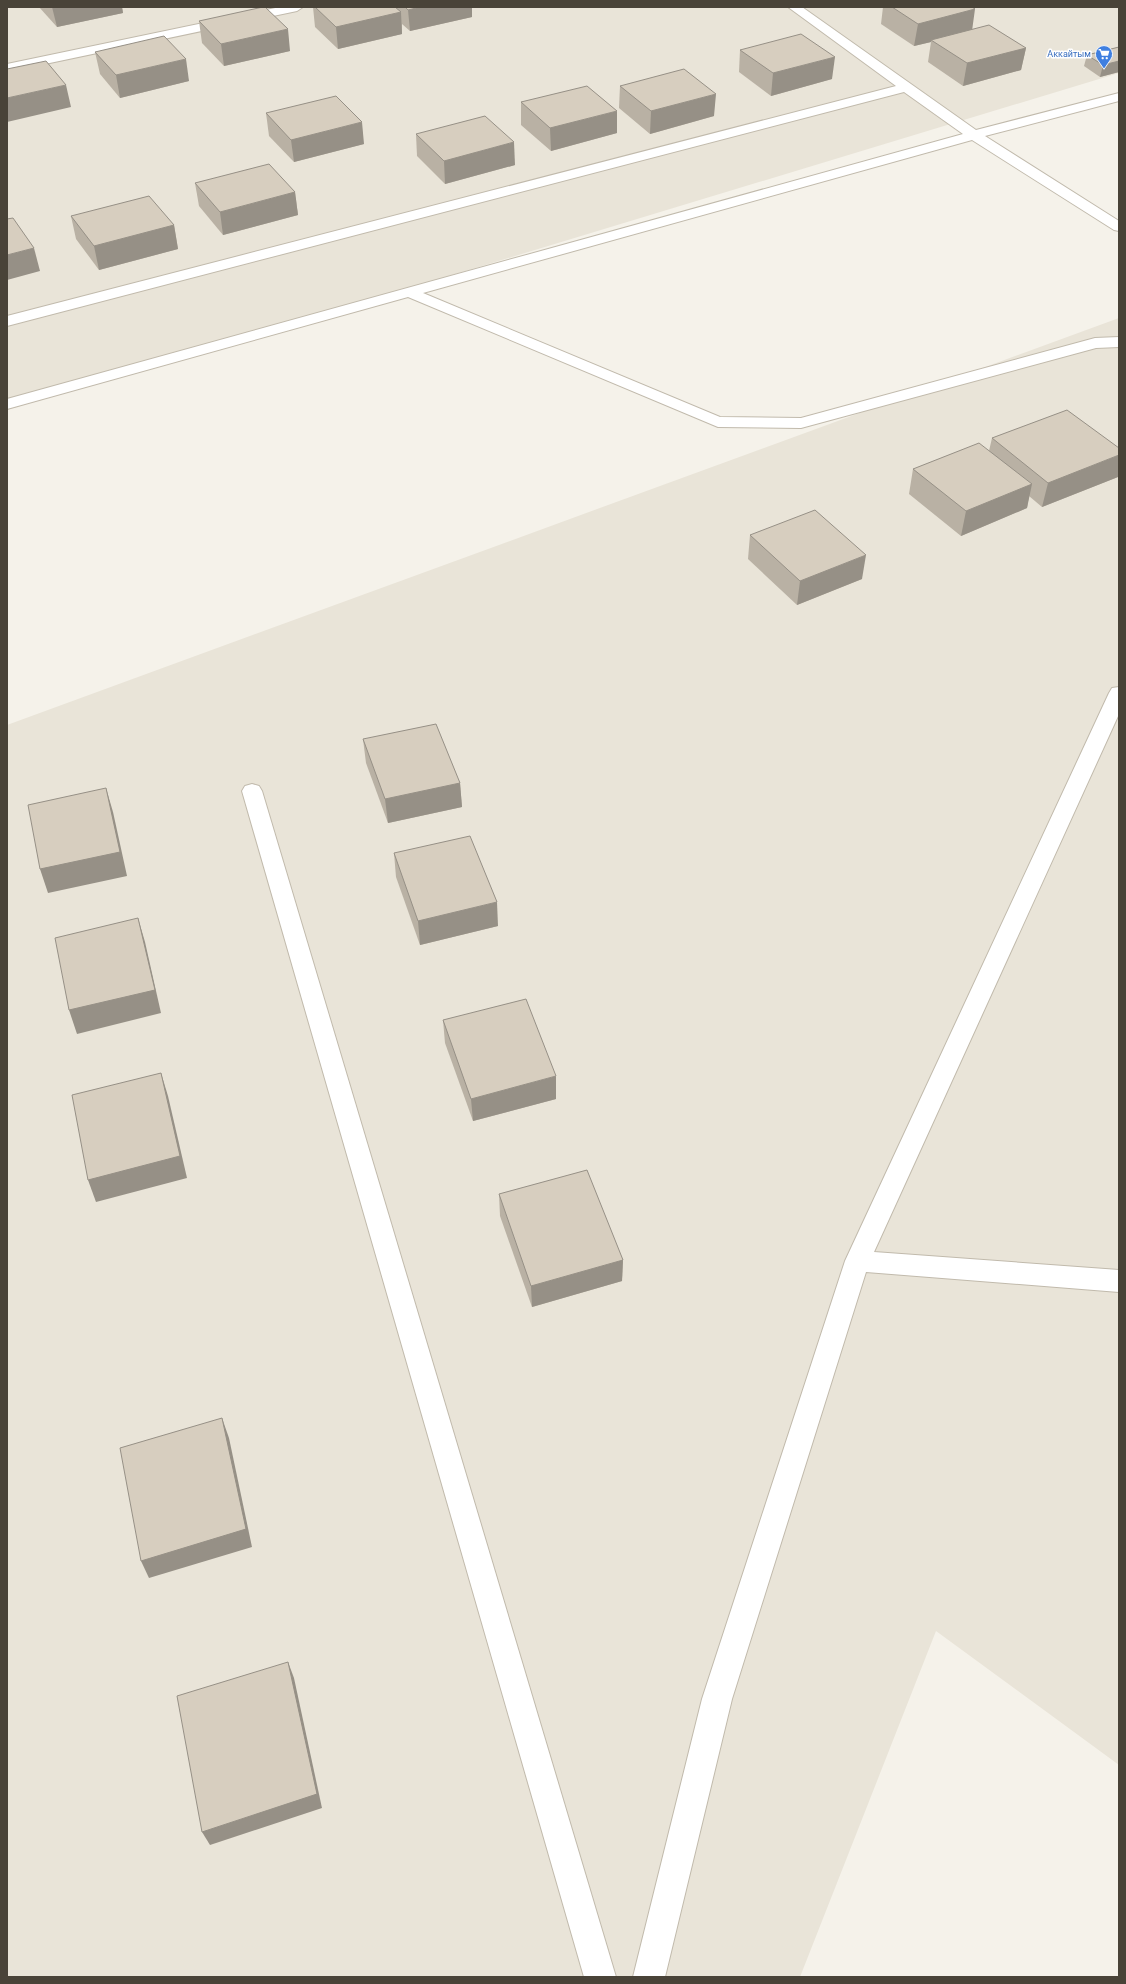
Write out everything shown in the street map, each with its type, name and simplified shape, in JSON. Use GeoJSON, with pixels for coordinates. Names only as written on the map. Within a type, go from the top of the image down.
{"type":"FeatureCollection","features":[{"type":"Feature","properties":{"kind":"street"},"geometry":{"type":"LineString","coordinates":[[7,68],[297,7]]}},
{"type":"Feature","properties":{"kind":"street"},"geometry":{"type":"LineString","coordinates":[[794,7],[974,135],[1119,227]]}},
{"type":"Feature","properties":{"kind":"street"},"geometry":{"type":"LineString","coordinates":[[7,321],[907,87]]}},
{"type":"Feature","properties":{"kind":"street"},"geometry":{"type":"LineString","coordinates":[[7,404],[411,293],[974,135],[1119,97]]}},
{"type":"Feature","properties":{"kind":"street"},"geometry":{"type":"LineString","coordinates":[[411,293],[718,422],[801,423],[1095,343],[1119,342]]}},
{"type":"Feature","properties":{"kind":"street"},"geometry":{"type":"LineString","coordinates":[[649,1977],[717,1699],[857,1261],[1119,693]]}},
{"type":"Feature","properties":{"kind":"street"},"geometry":{"type":"LineString","coordinates":[[252,791],[600,1977]]}},
{"type":"Feature","properties":{"kind":"street"},"geometry":{"type":"LineString","coordinates":[[857,1261],[1119,1281]]}},
{"type":"Feature","properties":{"kind":"shaded area"},"geometry":{"type":"Polygon","coordinates":[[[7,7],[1119,7],[1119,73],[7,410],[7,7]]]}},
{"type":"Feature","properties":{"kind":"shaded area"},"geometry":{"type":"Polygon","coordinates":[[[1119,318],[1119,1765],[936,1631],[800,1977],[7,1977],[7,725],[1119,318]]]}},
{"type":"Feature","properties":{"kind":"building"},"geometry":{"type":"Polygon","coordinates":[[[265,7],[288,29],[221,44],[199,21],[265,7]]]}},
{"type":"Feature","properties":{"kind":"building"},"geometry":{"type":"Polygon","coordinates":[[[315,7],[395,7],[401,12],[336,27],[315,7]]]}},
{"type":"Feature","properties":{"kind":"building"},"geometry":{"type":"Polygon","coordinates":[[[405,7],[420,7],[408,10],[405,7]]]}},
{"type":"Feature","properties":{"kind":"building"},"geometry":{"type":"Polygon","coordinates":[[[892,7],[972,7],[975,9],[918,24],[892,7]]]}},
{"type":"Feature","properties":{"kind":"building"},"geometry":{"type":"Polygon","coordinates":[[[989,25],[1026,48],[967,63],[931,40],[989,25]]]}},
{"type":"Feature","properties":{"kind":"building"},"geometry":{"type":"Polygon","coordinates":[[[801,34],[835,57],[773,73],[740,50],[801,34]]]}},
{"type":"Feature","properties":{"kind":"building"},"geometry":{"type":"Polygon","coordinates":[[[164,36],[186,59],[116,75],[95,52],[164,36]]]}},
{"type":"Feature","properties":{"kind":"building"},"geometry":{"type":"Polygon","coordinates":[[[1119,47],[1119,61],[1103,65],[1087,55],[1119,47]]]}},
{"type":"Feature","properties":{"kind":"building"},"geometry":{"type":"Polygon","coordinates":[[[46,61],[66,85],[7,98],[7,69],[46,61]]]}},
{"type":"Feature","properties":{"kind":"building"},"geometry":{"type":"Polygon","coordinates":[[[684,69],[716,94],[651,111],[620,86],[684,69]]]}},
{"type":"Feature","properties":{"kind":"building"},"geometry":{"type":"Polygon","coordinates":[[[587,86],[617,111],[550,128],[521,102],[587,86]]]}},
{"type":"Feature","properties":{"kind":"building"},"geometry":{"type":"Polygon","coordinates":[[[336,96],[362,122],[291,140],[266,113],[336,96]]]}},
{"type":"Feature","properties":{"kind":"building"},"geometry":{"type":"Polygon","coordinates":[[[485,116],[514,142],[444,161],[416,134],[485,116]]]}},
{"type":"Feature","properties":{"kind":"building"},"geometry":{"type":"Polygon","coordinates":[[[269,164],[295,192],[220,212],[195,183],[269,164]]]}},
{"type":"Feature","properties":{"kind":"building"},"geometry":{"type":"Polygon","coordinates":[[[149,196],[174,225],[94,246],[71,216],[149,196]]]}},
{"type":"Feature","properties":{"kind":"building"},"geometry":{"type":"Polygon","coordinates":[[[13,218],[34,248],[7,255],[7,219],[13,218]]]}},
{"type":"Feature","properties":{"kind":"building"},"geometry":{"type":"Polygon","coordinates":[[[1067,410],[1119,448],[1119,455],[1048,483],[992,438],[1067,410]]]}},
{"type":"Feature","properties":{"kind":"building"},"geometry":{"type":"Polygon","coordinates":[[[979,443],[1032,484],[966,511],[913,469],[979,443]]]}},
{"type":"Feature","properties":{"kind":"building"},"geometry":{"type":"Polygon","coordinates":[[[815,510],[866,555],[800,581],[750,535],[815,510]]]}},
{"type":"Feature","properties":{"kind":"building"},"geometry":{"type":"Polygon","coordinates":[[[436,724],[460,783],[385,799],[363,739],[436,724]]]}},
{"type":"Feature","properties":{"kind":"building"},"geometry":{"type":"Polygon","coordinates":[[[106,788],[120,852],[40,869],[28,805],[106,788]]]}},
{"type":"Feature","properties":{"kind":"building"},"geometry":{"type":"Polygon","coordinates":[[[470,836],[497,902],[418,921],[394,853],[470,836]]]}},
{"type":"Feature","properties":{"kind":"building"},"geometry":{"type":"Polygon","coordinates":[[[138,918],[155,990],[69,1010],[55,938],[138,918]]]}},
{"type":"Feature","properties":{"kind":"building"},"geometry":{"type":"Polygon","coordinates":[[[526,999],[556,1076],[471,1099],[443,1020],[526,999]]]}},
{"type":"Feature","properties":{"kind":"building"},"geometry":{"type":"Polygon","coordinates":[[[161,1073],[180,1156],[88,1180],[72,1095],[161,1073]]]}},
{"type":"Feature","properties":{"kind":"building"},"geometry":{"type":"Polygon","coordinates":[[[587,1170],[623,1260],[531,1286],[499,1194],[587,1170]]]}},
{"type":"Feature","properties":{"kind":"building"},"geometry":{"type":"Polygon","coordinates":[[[222,1418],[246,1529],[141,1561],[120,1448],[222,1418]]]}},
{"type":"Feature","properties":{"kind":"building"},"geometry":{"type":"Polygon","coordinates":[[[288,1662],[317,1794],[202,1832],[177,1696],[288,1662]]]}},
{"type":"Feature","properties":{"kind":"place","name":"Аккайтым"},"geometry":{"type":"Point","coordinates":[1104,69]}}]}
